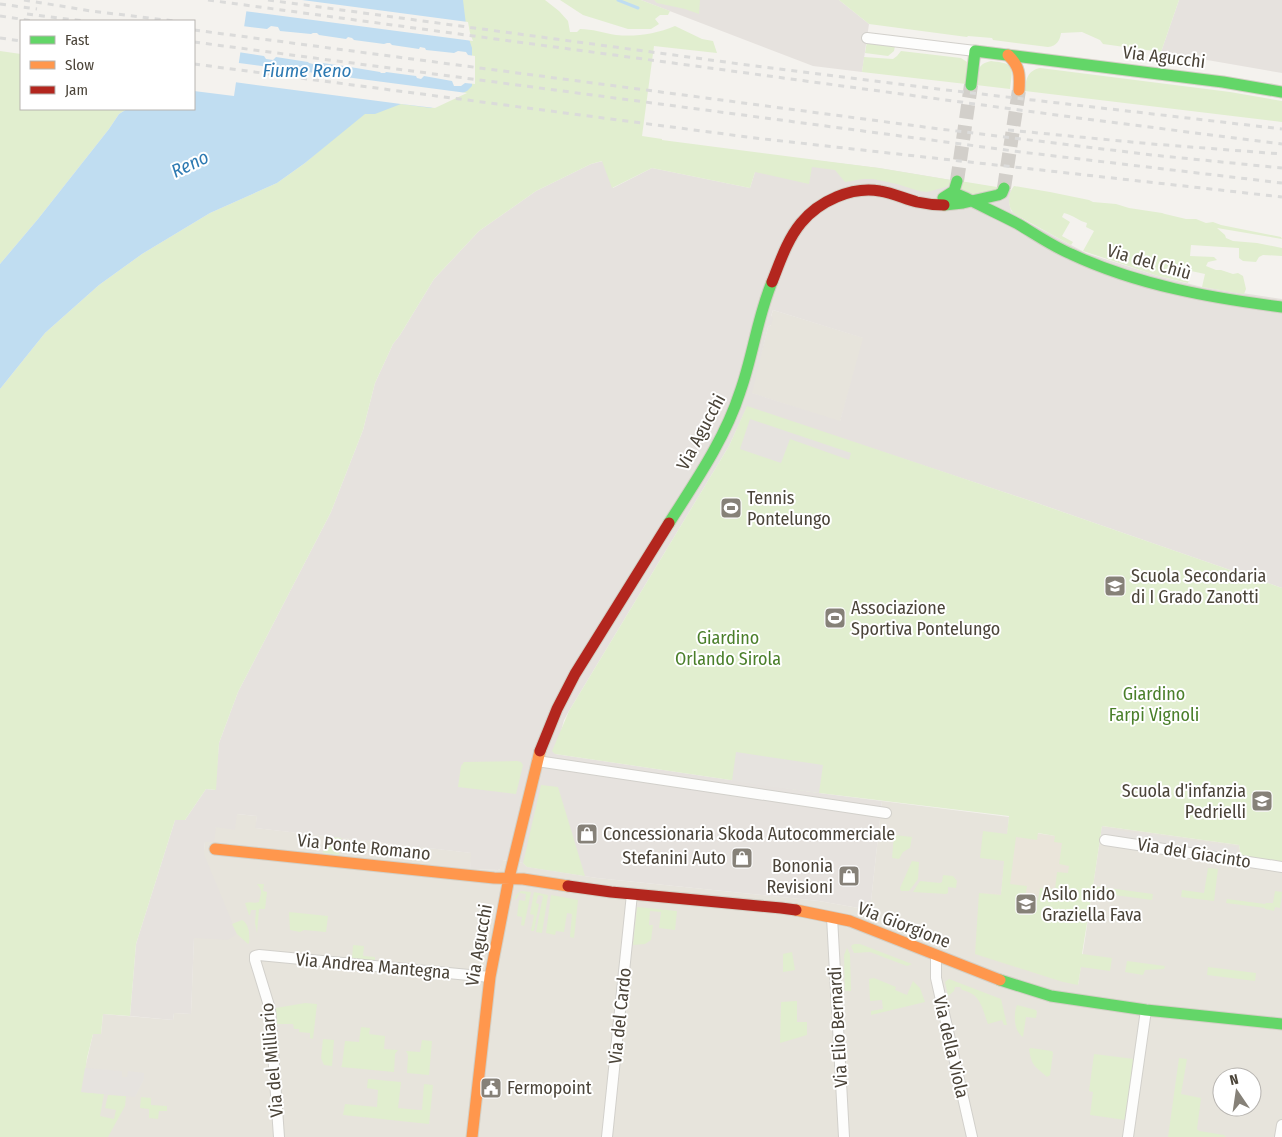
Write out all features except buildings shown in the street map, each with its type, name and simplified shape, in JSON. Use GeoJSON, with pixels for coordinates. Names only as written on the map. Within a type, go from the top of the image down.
{"type":"FeatureCollection","features":[{"type":"Feature","properties":{"kind":"street","name":"Via Agucchi"},"geometry":{"type":"LineString","coordinates":[[867,38],[1223,82],[1282,92]]}},
{"type":"Feature","properties":{"kind":"street"},"geometry":{"type":"LineString","coordinates":[[971,85],[975,51]]}},
{"type":"Feature","properties":{"kind":"street"},"geometry":{"type":"LineString","coordinates":[[1008,55],[1017,64],[1020,73],[1019,90]]}},
{"type":"Feature","properties":{"kind":"street"},"geometry":{"type":"LineString","coordinates":[[1020,73],[1030,62],[1042,59]]}},
{"type":"Feature","properties":{"kind":"street"},"geometry":{"type":"LineString","coordinates":[[950,194],[955,188],[957,181]]}},
{"type":"Feature","properties":{"kind":"street","name":"Via Agucchi"},"geometry":{"type":"LineString","coordinates":[[472,1137],[490,978],[509,878],[544,739],[575,674],[678,511],[717,445],[733,413],[741,391],[768,293],[785,251],[801,223],[818,207],[840,196],[857,191],[881,191],[923,203],[949,205],[972,202],[1002,191]]}},
{"type":"Feature","properties":{"kind":"street","name":"Via del Chiù"},"geometry":{"type":"LineString","coordinates":[[1002,191],[1003,210],[1016,223]]}},
{"type":"Feature","properties":{"kind":"street"},"geometry":{"type":"LineString","coordinates":[[923,203],[950,194],[960,195],[972,202]]}},
{"type":"Feature","properties":{"kind":"street","name":"Via del Chiù"},"geometry":{"type":"LineString","coordinates":[[972,202],[1016,223],[1077,257],[1147,282],[1209,296],[1282,307]]}},
{"type":"Feature","properties":{"kind":"street"},"geometry":{"type":"LineString","coordinates":[[537,761],[886,813]]}},
{"type":"Feature","properties":{"kind":"street","name":"Via del Giacinto"},"geometry":{"type":"LineString","coordinates":[[1106,840],[1282,867]]}},
{"type":"Feature","properties":{"kind":"street","name":"Via Ponte Romano"},"geometry":{"type":"LineString","coordinates":[[215,849],[509,878]]}},
{"type":"Feature","properties":{"kind":"street","name":"Via Giorgione"},"geometry":{"type":"LineString","coordinates":[[509,878],[594,890],[781,908],[813,913],[858,924],[1012,985],[1052,996],[1146,1010],[1282,1024]]}},
{"type":"Feature","properties":{"kind":"street","name":"Via del Cardo"},"geometry":{"type":"LineString","coordinates":[[607,1137],[632,894]]}},
{"type":"Feature","properties":{"kind":"street","name":"Via Elio Bernardi"},"geometry":{"type":"LineString","coordinates":[[832,917],[844,1137]]}},
{"type":"Feature","properties":{"kind":"street","name":"Via Andrea Mantegna"},"geometry":{"type":"LineString","coordinates":[[256,956],[490,978]]}},
{"type":"Feature","properties":{"kind":"street","name":"Via del Milliario"},"geometry":{"type":"LineString","coordinates":[[256,956],[255,960],[270,1008],[279,1137]]}},
{"type":"Feature","properties":{"kind":"street","name":"Via della Viola"},"geometry":{"type":"LineString","coordinates":[[936,956],[936,978],[972,1137]]}},
{"type":"Feature","properties":{"kind":"street"},"geometry":{"type":"LineString","coordinates":[[1128,1137],[1146,1010]]}},
{"type":"Feature","properties":{"kind":"street"},"geometry":{"type":"LineString","coordinates":[[1280,1137],[1282,1125]]}},
{"type":"Feature","properties":{"kind":"shaded area"},"geometry":{"type":"Polygon","coordinates":[[[641,0],[839,0],[869,24],[862,72],[813,66],[641,0]]]}},
{"type":"Feature","properties":{"kind":"shaded area"},"geometry":{"type":"Polygon","coordinates":[[[1179,0],[1282,0],[1282,73],[1161,52],[1179,0]]]}},
{"type":"Feature","properties":{"kind":"shaded area"},"geometry":{"type":"Polygon","coordinates":[[[812,160],[879,168],[1011,190],[1009,202],[1011,211],[1086,253],[1158,276],[1202,287],[1282,299],[1282,588],[1034,502],[747,407],[729,446],[564,720],[555,754],[882,801],[870,910],[819,901],[597,878],[527,867],[523,863],[503,860],[498,870],[470,869],[471,853],[255,828],[257,816],[237,814],[235,830],[216,827],[214,842],[205,842],[204,854],[237,934],[228,940],[194,938],[191,1014],[174,1013],[173,1020],[130,1016],[136,944],[175,820],[185,820],[206,789],[215,790],[219,743],[238,692],[331,512],[363,430],[375,383],[393,344],[434,279],[479,231],[536,191],[591,164],[603,161],[613,188],[652,168],[750,188],[755,172],[812,160]],[[773,310],[771,316],[773,319],[768,327],[752,393],[840,421],[863,338],[773,310]]]}},
{"type":"Feature","properties":{"kind":"shaded area"},"geometry":{"type":"Polygon","coordinates":[[[773,310],[864,338],[840,422],[751,393],[768,327],[771,325],[773,310]]]}},
{"type":"Feature","properties":{"kind":"shaded area"},"geometry":{"type":"Polygon","coordinates":[[[750,419],[851,453],[849,460],[790,439],[781,463],[740,449],[750,419]]]}},
{"type":"Feature","properties":{"kind":"shaded area"},"geometry":{"type":"Polygon","coordinates":[[[736,752],[823,765],[819,793],[732,781],[736,752]]]}},
{"type":"Feature","properties":{"kind":"shaded area"},"geometry":{"type":"Polygon","coordinates":[[[882,801],[1009,817],[1001,895],[1078,985],[1102,826],[1239,845],[1241,856],[1282,862],[1282,1137],[82,1137],[81,1092],[85,1068],[93,1034],[101,1034],[103,1014],[173,1020],[174,1013],[191,1014],[194,937],[205,842],[216,827],[237,814],[257,816],[256,828],[472,853],[470,869],[498,870],[502,860],[523,863],[527,867],[597,878],[819,901],[870,910],[882,801]]]}},
{"type":"Feature","properties":{"kind":"shaded area"},"geometry":{"type":"Polygon","coordinates":[[[1102,828],[1237,847],[1238,855],[1101,835],[1102,828]]]}},
{"type":"Feature","properties":{"kind":"shaded area","name":"Asilo nido Graziella Fava"},"geometry":{"type":"Polygon","coordinates":[[[1008,829],[1084,840],[1063,982],[975,954],[979,893],[1001,894],[1008,829]]]}},
{"type":"Feature","properties":{"kind":"shaded area"},"geometry":{"type":"Polygon","coordinates":[[[85,1068],[122,1071],[122,1077],[127,1077],[128,1071],[144,1073],[144,1079],[135,1097],[81,1092],[85,1068]]]}},
{"type":"Feature","properties":{"kind":"green space"},"geometry":{"type":"Polygon","coordinates":[[[410,0],[545,0],[568,21],[570,32],[584,29],[623,36],[653,33],[675,26],[702,39],[713,41],[717,53],[654,46],[642,136],[879,168],[951,180],[946,187],[927,192],[873,179],[845,182],[835,170],[812,167],[809,184],[755,172],[750,188],[652,168],[612,188],[602,161],[591,164],[536,191],[479,231],[434,279],[393,344],[375,383],[363,430],[331,512],[238,692],[219,743],[216,790],[206,789],[185,820],[175,820],[136,944],[130,1016],[103,1014],[101,1034],[93,1034],[87,1058],[82,1092],[104,1094],[100,1116],[114,1119],[116,1110],[105,1108],[108,1095],[126,1096],[125,1106],[108,1137],[0,1137],[0,389],[45,333],[99,285],[142,254],[210,213],[277,183],[305,163],[333,139],[410,0]]]}},
{"type":"Feature","properties":{"kind":"green space"},"geometry":{"type":"Polygon","coordinates":[[[560,0],[641,0],[670,11],[668,15],[660,15],[655,19],[659,24],[651,29],[628,29],[583,15],[560,0]]]}},
{"type":"Feature","properties":{"kind":"green space"},"geometry":{"type":"Polygon","coordinates":[[[654,0],[700,0],[699,14],[657,3],[654,0]]]}},
{"type":"Feature","properties":{"kind":"green space"},"geometry":{"type":"Polygon","coordinates":[[[839,0],[1179,0],[1161,52],[1103,44],[1100,40],[1082,32],[1061,33],[1058,42],[1048,47],[993,40],[992,38],[967,37],[869,24],[839,0]]]}},
{"type":"Feature","properties":{"kind":"green space"},"geometry":{"type":"Polygon","coordinates":[[[867,41],[895,46],[894,51],[888,56],[865,53],[867,41]]]}},
{"type":"Feature","properties":{"kind":"green space"},"geometry":{"type":"Polygon","coordinates":[[[0,51],[20,54],[20,110],[125,110],[119,114],[38,219],[0,264],[0,51]]]}},
{"type":"Feature","properties":{"kind":"green space"},"geometry":{"type":"Polygon","coordinates":[[[901,51],[961,58],[967,62],[966,84],[862,72],[864,57],[893,59],[901,51]]]}},
{"type":"Feature","properties":{"kind":"green space"},"geometry":{"type":"Polygon","coordinates":[[[986,62],[1005,63],[1011,67],[1010,89],[976,85],[980,67],[986,62]]]}},
{"type":"Feature","properties":{"kind":"green space"},"geometry":{"type":"Polygon","coordinates":[[[1040,68],[1230,92],[1282,101],[1282,122],[1025,91],[1028,76],[1032,71],[1040,68]]]}},
{"type":"Feature","properties":{"kind":"green space"},"geometry":{"type":"Polygon","coordinates":[[[960,181],[997,187],[997,189],[975,195],[962,190],[960,181]]]}},
{"type":"Feature","properties":{"kind":"green space"},"geometry":{"type":"Polygon","coordinates":[[[1014,186],[1093,202],[1116,204],[1186,219],[1196,219],[1206,223],[1213,222],[1281,237],[1282,239],[1217,228],[1226,238],[1233,241],[1282,248],[1282,256],[1263,255],[1256,262],[1243,261],[1239,258],[1239,248],[1191,245],[1190,256],[1214,257],[1217,260],[1208,262],[1206,266],[1233,274],[1238,273],[1243,276],[1246,289],[1244,294],[1202,287],[1205,274],[1191,271],[1188,283],[1158,276],[1083,251],[1094,231],[1086,227],[1087,223],[1070,215],[1064,213],[1062,217],[1070,222],[1062,236],[1073,242],[1071,245],[1016,215],[1011,209],[1009,201],[1010,193],[1014,186]]]}},
{"type":"Feature","properties":{"kind":"green space","name":"Associazione Sportiva Pontelungo"},"geometry":{"type":"Polygon","coordinates":[[[747,406],[1034,502],[1282,588],[1282,862],[1241,856],[1239,845],[1102,826],[1093,886],[1153,894],[1152,900],[1092,892],[1082,954],[1112,958],[1110,971],[1081,967],[1078,985],[975,954],[979,893],[1001,895],[1004,861],[980,858],[983,831],[1007,834],[1009,816],[819,793],[555,754],[552,751],[569,711],[729,446],[747,406]],[[1038,833],[1037,840],[1016,837],[1010,884],[1027,886],[1025,898],[1038,900],[1040,888],[1055,889],[1057,872],[1068,873],[1069,866],[1059,864],[1062,843],[1054,842],[1055,836],[1038,833]]]}},
{"type":"Feature","properties":{"kind":"green space"},"geometry":{"type":"Polygon","coordinates":[[[517,761],[523,765],[516,794],[458,787],[461,766],[464,762],[517,761]]]}},
{"type":"Feature","properties":{"kind":"green space"},"geometry":{"type":"Polygon","coordinates":[[[541,785],[558,787],[585,876],[527,867],[523,863],[541,785]]]}},
{"type":"Feature","properties":{"kind":"green space"},"geometry":{"type":"Polygon","coordinates":[[[894,835],[912,837],[910,848],[903,852],[899,859],[892,858],[894,835]]]}},
{"type":"Feature","properties":{"kind":"green space"},"geometry":{"type":"Polygon","coordinates":[[[325,836],[341,838],[339,855],[323,853],[325,836]]]}},
{"type":"Feature","properties":{"kind":"green space"},"geometry":{"type":"Polygon","coordinates":[[[912,861],[919,862],[918,879],[909,891],[901,891],[900,888],[912,861]]]}},
{"type":"Feature","properties":{"kind":"green space"},"geometry":{"type":"Polygon","coordinates":[[[1208,868],[1218,869],[1214,901],[1181,897],[1182,890],[1204,893],[1208,868]]]}},
{"type":"Feature","properties":{"kind":"green space"},"geometry":{"type":"Polygon","coordinates":[[[943,875],[953,876],[957,881],[956,888],[948,887],[948,893],[946,894],[913,892],[920,881],[940,883],[942,882],[943,875]]]}},
{"type":"Feature","properties":{"kind":"green space"},"geometry":{"type":"Polygon","coordinates":[[[257,884],[264,884],[263,891],[267,892],[265,909],[259,909],[257,933],[255,923],[256,910],[251,910],[249,915],[245,903],[259,902],[261,891],[257,884]]]}},
{"type":"Feature","properties":{"kind":"green space"},"geometry":{"type":"Polygon","coordinates":[[[521,891],[531,892],[524,926],[521,925],[522,917],[517,916],[519,900],[525,901],[526,894],[520,893],[514,899],[521,891]]]}},
{"type":"Feature","properties":{"kind":"green space"},"geometry":{"type":"Polygon","coordinates":[[[1275,891],[1282,892],[1280,908],[1275,907],[1274,911],[1226,903],[1227,899],[1265,904],[1273,903],[1275,891]]]}},
{"type":"Feature","properties":{"kind":"green space"},"geometry":{"type":"Polygon","coordinates":[[[534,892],[548,895],[542,933],[536,932],[543,896],[538,895],[536,903],[539,904],[534,931],[531,931],[534,915],[530,914],[534,892]]]}},
{"type":"Feature","properties":{"kind":"green space"},"geometry":{"type":"Polygon","coordinates":[[[551,895],[578,900],[574,938],[570,937],[572,914],[567,913],[564,932],[556,931],[555,935],[546,933],[551,895]]]}},
{"type":"Feature","properties":{"kind":"green space"},"geometry":{"type":"Polygon","coordinates":[[[637,907],[677,911],[675,930],[659,928],[661,912],[650,911],[649,925],[653,925],[651,940],[645,944],[633,945],[637,907]]]}},
{"type":"Feature","properties":{"kind":"green space"},"geometry":{"type":"Polygon","coordinates":[[[289,912],[328,916],[326,932],[290,930],[289,912]]]}},
{"type":"Feature","properties":{"kind":"green space"},"geometry":{"type":"Polygon","coordinates":[[[242,920],[248,930],[248,944],[237,934],[232,924],[242,920]]]}},
{"type":"Feature","properties":{"kind":"green space"},"geometry":{"type":"Polygon","coordinates":[[[860,944],[912,964],[907,966],[870,952],[854,953],[851,946],[860,944]]]}},
{"type":"Feature","properties":{"kind":"green space"},"geometry":{"type":"Polygon","coordinates":[[[353,945],[364,946],[363,956],[375,957],[375,961],[352,959],[353,945]]]}},
{"type":"Feature","properties":{"kind":"green space"},"geometry":{"type":"Polygon","coordinates":[[[847,948],[850,954],[851,991],[845,991],[844,955],[847,948]]]}},
{"type":"Feature","properties":{"kind":"green space"},"geometry":{"type":"Polygon","coordinates":[[[792,952],[795,970],[783,972],[783,954],[792,952]]]}},
{"type":"Feature","properties":{"kind":"green space"},"geometry":{"type":"Polygon","coordinates":[[[1127,961],[1165,966],[1164,969],[1145,970],[1143,975],[1125,972],[1127,961]]]}},
{"type":"Feature","properties":{"kind":"green space"},"geometry":{"type":"Polygon","coordinates":[[[1208,967],[1256,973],[1255,981],[1207,975],[1208,967]]]}},
{"type":"Feature","properties":{"kind":"green space"},"geometry":{"type":"Polygon","coordinates":[[[874,978],[896,987],[895,990],[907,995],[913,981],[920,988],[925,1002],[871,1015],[871,1011],[883,1009],[882,1000],[870,1001],[869,979],[874,978]]]}},
{"type":"Feature","properties":{"kind":"green space"},"geometry":{"type":"Polygon","coordinates":[[[949,979],[1001,999],[1007,1025],[1004,1025],[1002,1020],[988,1024],[977,998],[960,987],[955,987],[954,991],[948,996],[945,982],[949,979]]]}},
{"type":"Feature","properties":{"kind":"green space"},"geometry":{"type":"Polygon","coordinates":[[[797,1001],[797,1022],[807,1022],[807,1035],[780,1043],[781,1002],[797,1001]]]}},
{"type":"Feature","properties":{"kind":"green space"},"geometry":{"type":"Polygon","coordinates":[[[305,1003],[317,1004],[313,1039],[310,1038],[310,1033],[299,1032],[299,1029],[294,1029],[293,1024],[277,1024],[276,1008],[305,1003]]]}},
{"type":"Feature","properties":{"kind":"green space"},"geometry":{"type":"Polygon","coordinates":[[[1017,1005],[1036,1010],[1037,1012],[1036,1018],[1026,1017],[1023,1037],[1020,1035],[1015,1022],[1017,1005]]]}},
{"type":"Feature","properties":{"kind":"green space"},"geometry":{"type":"Polygon","coordinates":[[[361,1027],[370,1028],[369,1034],[385,1036],[384,1049],[398,1050],[395,1054],[394,1072],[341,1067],[345,1041],[359,1042],[361,1027]]]}},
{"type":"Feature","properties":{"kind":"green space"},"geometry":{"type":"Polygon","coordinates":[[[323,1039],[334,1040],[332,1066],[324,1065],[321,1058],[323,1039]]]}},
{"type":"Feature","properties":{"kind":"green space"},"geometry":{"type":"Polygon","coordinates":[[[422,1040],[432,1041],[429,1075],[407,1073],[408,1055],[406,1051],[420,1052],[422,1040]]]}},
{"type":"Feature","properties":{"kind":"green space"},"geometry":{"type":"Polygon","coordinates":[[[1029,1049],[1052,1051],[1050,1075],[1047,1077],[1033,1063],[1029,1049]]]}},
{"type":"Feature","properties":{"kind":"green space"},"geometry":{"type":"Polygon","coordinates":[[[1094,1054],[1134,1059],[1125,1120],[1090,1115],[1093,1092],[1089,1091],[1094,1054]]]}},
{"type":"Feature","properties":{"kind":"green space"},"geometry":{"type":"Polygon","coordinates":[[[1179,1058],[1187,1059],[1181,1094],[1201,1098],[1197,1129],[1226,1137],[1168,1137],[1179,1058]]]}},
{"type":"Feature","properties":{"kind":"green space"},"geometry":{"type":"Polygon","coordinates":[[[368,1079],[401,1082],[398,1108],[419,1110],[422,1110],[424,1084],[433,1085],[429,1124],[343,1115],[345,1104],[377,1107],[378,1090],[367,1088],[368,1079]]]}},
{"type":"Feature","properties":{"kind":"green space"},"geometry":{"type":"Polygon","coordinates":[[[141,1097],[151,1098],[151,1105],[167,1106],[167,1111],[159,1111],[158,1119],[149,1118],[149,1109],[140,1108],[141,1097]]]}},
{"type":"Feature","properties":{"kind":"water","name":"Fiume Reno"},"geometry":{"type":"Polygon","coordinates":[[[248,0],[463,0],[467,33],[472,48],[472,86],[467,91],[431,108],[401,104],[375,114],[365,114],[305,163],[277,183],[210,213],[142,254],[99,285],[45,333],[0,389],[0,264],[38,219],[119,114],[125,110],[195,110],[195,91],[234,96],[248,0]]]}},
{"type":"Feature","properties":{"kind":"pier"},"geometry":{"type":"Polygon","coordinates":[[[245,0],[302,0],[468,22],[473,41],[244,11],[245,0]]]}},
{"type":"Feature","properties":{"kind":"pier"},"geometry":{"type":"Polygon","coordinates":[[[242,26],[267,29],[271,26],[278,27],[280,31],[317,33],[319,35],[346,39],[348,37],[354,40],[390,43],[392,45],[419,49],[420,47],[426,50],[454,53],[458,51],[466,52],[468,55],[475,56],[475,84],[465,83],[461,86],[454,86],[452,81],[424,76],[421,79],[416,76],[381,73],[350,67],[348,69],[344,66],[315,62],[313,64],[276,57],[273,60],[266,59],[264,56],[238,52],[242,26]]]}},
{"type":"Feature","properties":{"kind":"pier"},"geometry":{"type":"Polygon","coordinates":[[[236,63],[467,93],[435,108],[401,104],[234,82],[236,63]]]}},
{"type":"Feature","properties":{"kind":"waterway"},"geometry":{"type":"LineString","coordinates":[[618,0],[638,8]]}},
{"type":"Feature","properties":{"kind":"tunnel"},"geometry":{"type":"LineString","coordinates":[[957,181],[971,85]]}},
{"type":"Feature","properties":{"kind":"tunnel"},"geometry":{"type":"LineString","coordinates":[[1004,188],[1019,90]]}},
{"type":"Feature","properties":{"kind":"railway"},"geometry":{"type":"LineString","coordinates":[[24,0],[91,11],[166,20]]}},
{"type":"Feature","properties":{"kind":"railway"},"geometry":{"type":"LineString","coordinates":[[208,0],[1282,144]]}},
{"type":"Feature","properties":{"kind":"railway"},"geometry":{"type":"LineString","coordinates":[[268,0],[740,64],[1282,129]]}},
{"type":"Feature","properties":{"kind":"railway"},"geometry":{"type":"LineString","coordinates":[[0,4],[37,9]]}},
{"type":"Feature","properties":{"kind":"railway"},"geometry":{"type":"LineString","coordinates":[[27,14],[76,20]]}},
{"type":"Feature","properties":{"kind":"railway"},"geometry":{"type":"LineString","coordinates":[[0,16],[27,20]]}},
{"type":"Feature","properties":{"kind":"railway"},"geometry":{"type":"LineString","coordinates":[[195,30],[932,128],[1152,155],[1282,168]]}},
{"type":"Feature","properties":{"kind":"railway"},"geometry":{"type":"LineString","coordinates":[[0,38],[20,41]]}},
{"type":"Feature","properties":{"kind":"railway"},"geometry":{"type":"LineString","coordinates":[[195,42],[1021,152],[1282,183]]}},
{"type":"Feature","properties":{"kind":"railway"},"geometry":{"type":"LineString","coordinates":[[195,64],[755,138],[1282,197]]}},
{"type":"Feature","properties":{"kind":"railway"},"geometry":{"type":"LineString","coordinates":[[1008,130],[1282,154]]}},
{"type":"Feature","properties":{"kind":"traffic: fast"},"geometry":{"type":"LineString","coordinates":[[971,85],[975,51],[1223,82],[1282,92]]}},
{"type":"Feature","properties":{"kind":"traffic: fast"},"geometry":{"type":"LineString","coordinates":[[943,198],[954,191],[957,181]]}},
{"type":"Feature","properties":{"kind":"traffic: fast"},"geometry":{"type":"LineString","coordinates":[[944,205],[998,195],[1002,193],[1004,188]]}},
{"type":"Feature","properties":{"kind":"traffic: fast"},"geometry":{"type":"LineString","coordinates":[[950,194],[959,195],[1005,217],[1064,251],[1122,274],[1175,289],[1282,307]]}},
{"type":"Feature","properties":{"kind":"traffic: fast"},"geometry":{"type":"LineString","coordinates":[[669,523],[709,460],[734,409],[762,309],[772,282]]}},
{"type":"Feature","properties":{"kind":"traffic: fast"},"geometry":{"type":"LineString","coordinates":[[1000,980],[1051,996],[1146,1010],[1282,1024]]}},
{"type":"Feature","properties":{"kind":"traffic: slow"},"geometry":{"type":"LineString","coordinates":[[1008,55],[1015,63],[1018,71],[1019,90]]}},
{"type":"Feature","properties":{"kind":"traffic: slow"},"geometry":{"type":"LineString","coordinates":[[472,1137],[490,977],[509,878],[540,751]]}},
{"type":"Feature","properties":{"kind":"traffic: slow"},"geometry":{"type":"LineString","coordinates":[[215,849],[494,878],[523,879],[568,886]]}},
{"type":"Feature","properties":{"kind":"traffic: slow"},"geometry":{"type":"LineString","coordinates":[[796,910],[850,921],[1000,980]]}},
{"type":"Feature","properties":{"kind":"traffic: jam"},"geometry":{"type":"LineString","coordinates":[[772,282],[788,244],[801,223],[817,208],[837,197],[847,193],[869,190],[885,192],[920,203],[944,205]]}},
{"type":"Feature","properties":{"kind":"traffic: jam"},"geometry":{"type":"LineString","coordinates":[[540,751],[557,709],[575,674],[669,523]]}},
{"type":"Feature","properties":{"kind":"traffic: jam"},"geometry":{"type":"LineString","coordinates":[[568,886],[796,910]]}},
{"type":"Feature","properties":{"kind":"place","name":"Tennis Pontelungo"},"geometry":{"type":"Point","coordinates":[731,508]}},
{"type":"Feature","properties":{"kind":"place","name":"Scuola Secondaria di I Grado Zanotti"},"geometry":{"type":"Point","coordinates":[1115,586]}},
{"type":"Feature","properties":{"kind":"place","name":"Associazione Sportiva Pontelungo"},"geometry":{"type":"Point","coordinates":[835,618]}},
{"type":"Feature","properties":{"kind":"place","name":"Scuola d'infanzia Pedrielli"},"geometry":{"type":"Point","coordinates":[1262,801]}},
{"type":"Feature","properties":{"kind":"place","name":"Concessionaria Skoda Autocommerciale"},"geometry":{"type":"Point","coordinates":[587,834]}},
{"type":"Feature","properties":{"kind":"place","name":"Stefanini Auto"},"geometry":{"type":"Point","coordinates":[742,858]}},
{"type":"Feature","properties":{"kind":"place","name":"Bononia Revisioni"},"geometry":{"type":"Point","coordinates":[849,876]}},
{"type":"Feature","properties":{"kind":"place","name":"Asilo nido Graziella Fava"},"geometry":{"type":"Point","coordinates":[1026,904]}},
{"type":"Feature","properties":{"kind":"place","name":"Fermopoint"},"geometry":{"type":"Point","coordinates":[491,1088]}},
{"type":"Feature","properties":{"kind":"water label","name":"Reno"},"geometry":{"type":"Point","coordinates":[190,164]}},
{"type":"Feature","properties":{"kind":"park label","name":"Giardino Orlando Sirola"},"geometry":{"type":"Point","coordinates":[728,648]}},
{"type":"Feature","properties":{"kind":"park label","name":"Giardino Farpi Vignoli"},"geometry":{"type":"Point","coordinates":[1154,704]}}]}
